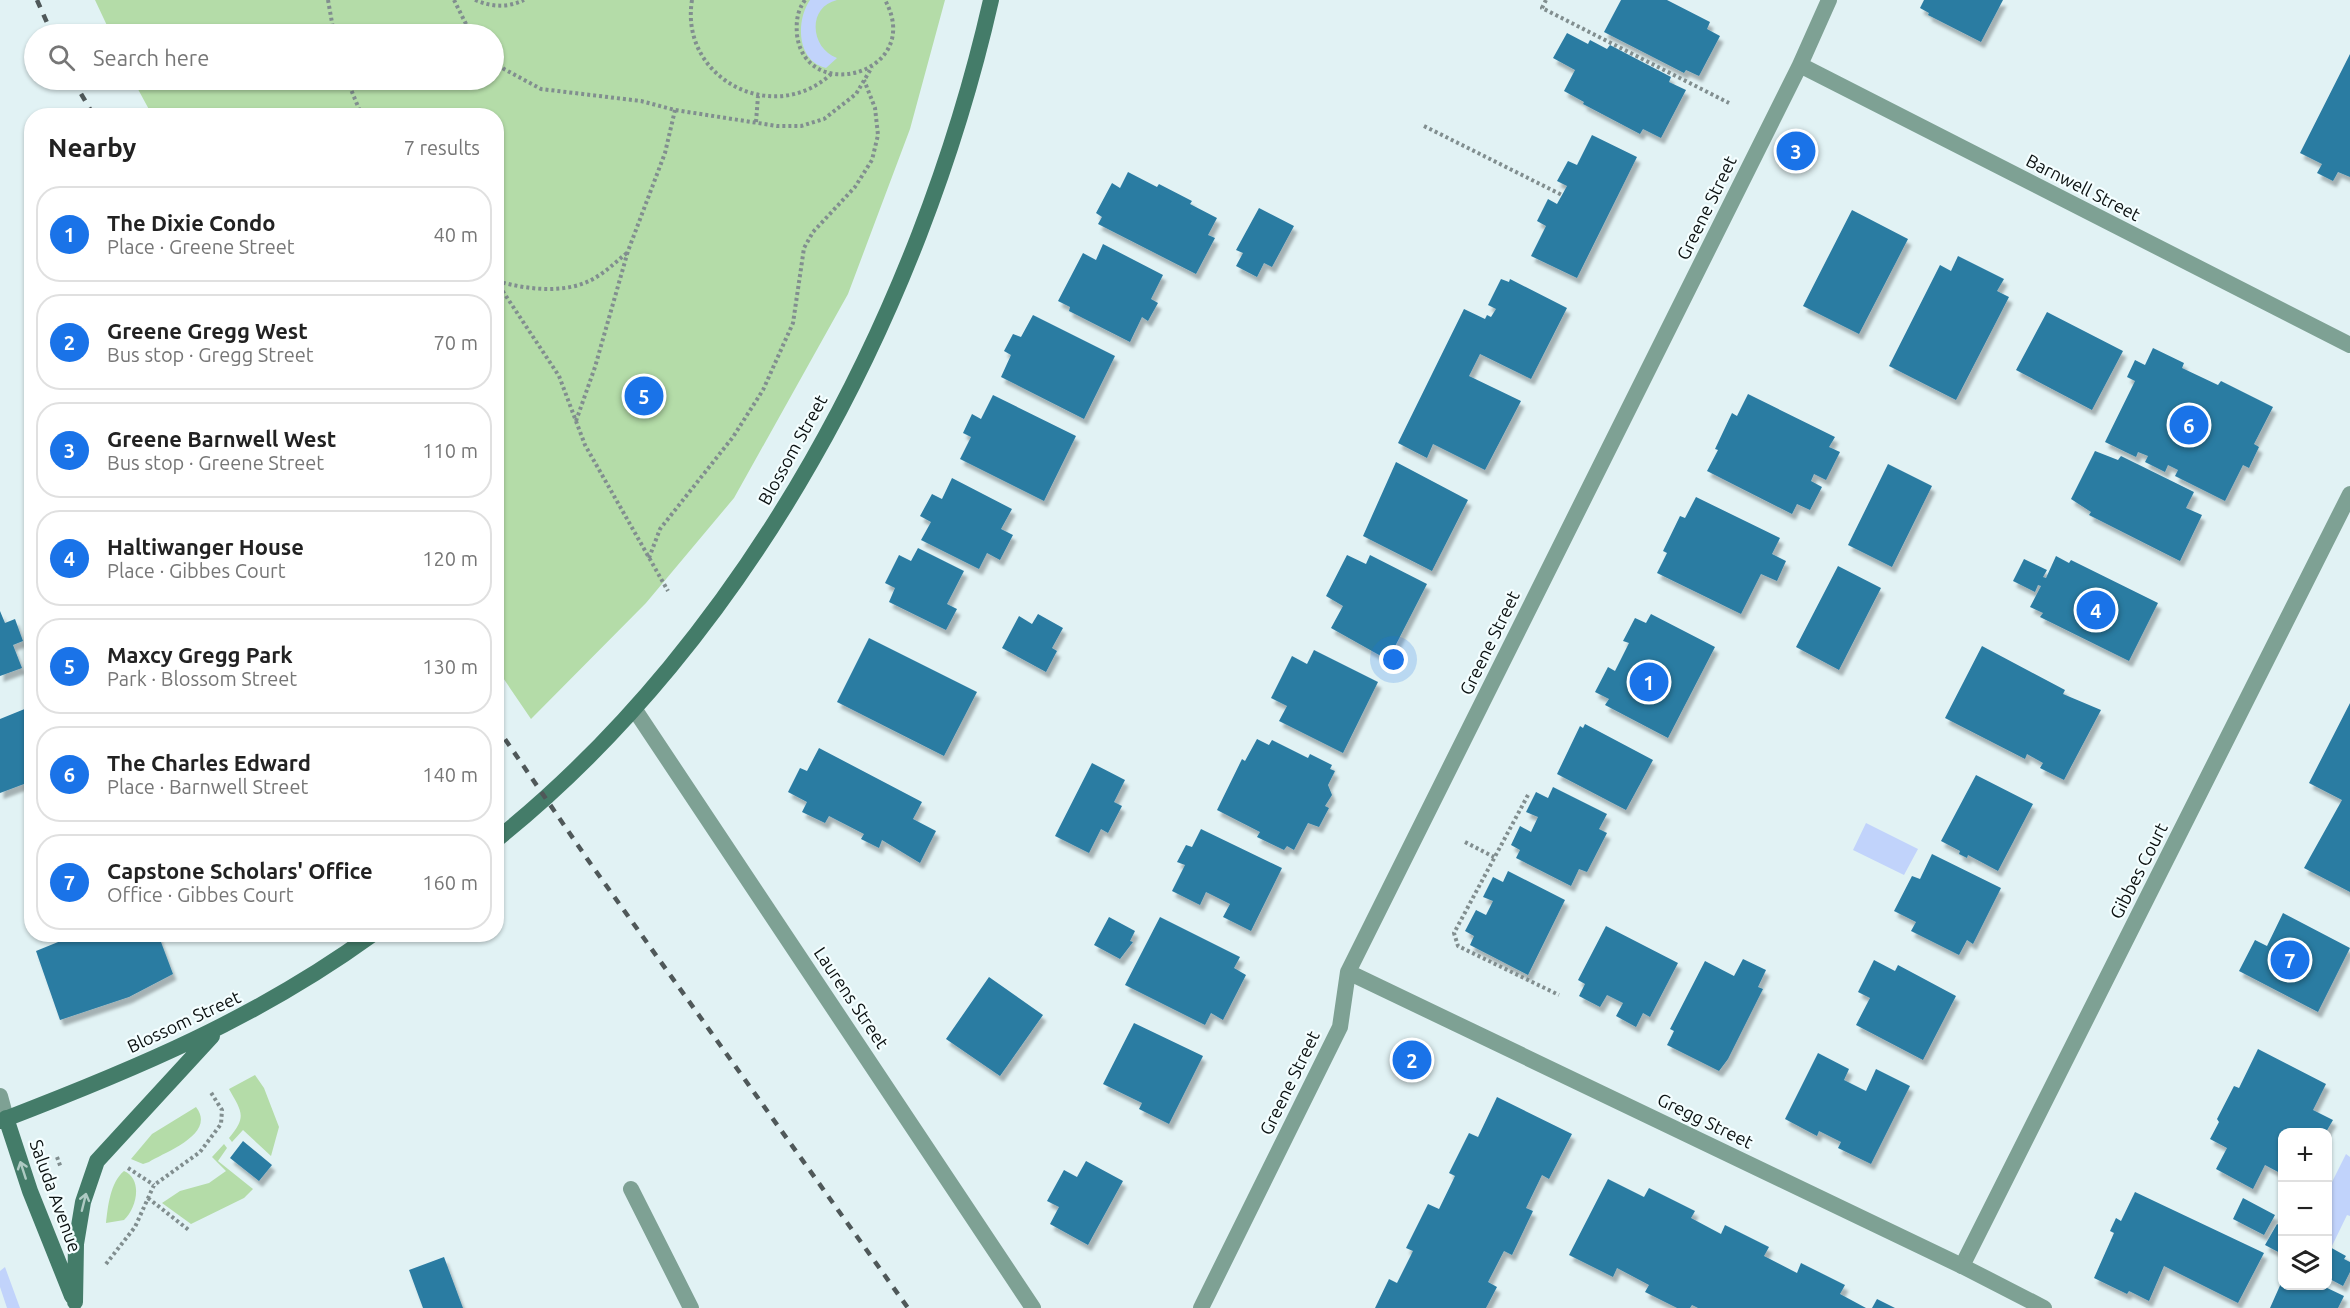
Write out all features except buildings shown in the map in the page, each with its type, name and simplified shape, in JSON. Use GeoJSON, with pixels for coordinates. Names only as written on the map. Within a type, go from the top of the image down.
{"type":"FeatureCollection","features":[{"type":"Feature","properties":{"kind":"main road","name":"Blossom Street"},"geometry":{"type":"LineString","coordinates":[[504,833],[570,776],[634,710],[696,635],[774,525],[841,403],[901,282],[973,80],[991,0]]}},
{"type":"Feature","properties":{"kind":"main road","name":"Blossom Street"},"geometry":{"type":"LineString","coordinates":[[3,1119],[104,1080],[218,1030],[287,992],[361,942]]}},
{"type":"Feature","properties":{"kind":"main road"},"geometry":{"type":"LineString","coordinates":[[76,1305],[78,1233],[83,1202],[97,1161],[131,1121],[218,1030]]}},
{"type":"Feature","properties":{"kind":"main road","name":"Saluda Avenue"},"geometry":{"type":"LineString","coordinates":[[3,1119],[76,1305]]}},
{"type":"Feature","properties":{"kind":"street","name":"Greene Street"},"geometry":{"type":"LineString","coordinates":[[1202,1308],[1340,1027],[1348,972],[1800,65],[1829,0]]}},
{"type":"Feature","properties":{"kind":"street","name":"Barnwell Street"},"geometry":{"type":"LineString","coordinates":[[1800,65],[2350,345]]}},
{"type":"Feature","properties":{"kind":"street","name":"Gibbes Court"},"geometry":{"type":"LineString","coordinates":[[1962,1266],[2350,494]]}},
{"type":"Feature","properties":{"kind":"street","name":"Laurens Street"},"geometry":{"type":"LineString","coordinates":[[634,710],[1033,1308]]}},
{"type":"Feature","properties":{"kind":"street","name":"Gregg Street"},"geometry":{"type":"LineString","coordinates":[[1348,972],[1962,1266],[2044,1308]]}},
{"type":"Feature","properties":{"kind":"street","name":"Saluda Avenue"},"geometry":{"type":"LineString","coordinates":[[0,1096],[3,1119]]}},
{"type":"Feature","properties":{"kind":"street"},"geometry":{"type":"LineString","coordinates":[[631,1189],[691,1308]]}},
{"type":"Feature","properties":{"kind":"path"},"geometry":{"type":"LineString","coordinates":[[328,0],[332,24]]}},
{"type":"Feature","properties":{"kind":"path"},"geometry":{"type":"LineString","coordinates":[[454,0],[466,24]]}},
{"type":"Feature","properties":{"kind":"path"},"geometry":{"type":"LineString","coordinates":[[475,0],[489,5],[506,6],[524,0]]}},
{"type":"Feature","properties":{"kind":"path"},"geometry":{"type":"LineString","coordinates":[[692,0],[696,39],[709,64],[731,85],[759,96],[779,97],[802,93],[820,84],[831,74]]}},
{"type":"Feature","properties":{"kind":"path"},"geometry":{"type":"LineString","coordinates":[[805,0],[796,23],[798,39],[804,54],[816,66],[831,74],[859,73],[872,67]]}},
{"type":"Feature","properties":{"kind":"path"},"geometry":{"type":"LineString","coordinates":[[504,69],[541,89],[641,101],[675,110],[777,126],[801,126],[824,119],[856,93],[872,67],[883,56],[891,42],[893,26],[885,0]]}},
{"type":"Feature","properties":{"kind":"path"},"geometry":{"type":"LineString","coordinates":[[1546,0],[1542,8],[1729,103]]}},
{"type":"Feature","properties":{"kind":"path"},"geometry":{"type":"LineString","coordinates":[[650,558],[660,529],[733,437],[763,390],[793,322],[804,248],[813,232],[855,187],[872,160],[878,135],[874,108],[864,80]]}},
{"type":"Feature","properties":{"kind":"path"},"geometry":{"type":"LineString","coordinates":[[351,90],[359,108]]}},
{"type":"Feature","properties":{"kind":"path"},"geometry":{"type":"LineString","coordinates":[[756,122],[759,96]]}},
{"type":"Feature","properties":{"kind":"path"},"geometry":{"type":"LineString","coordinates":[[576,422],[595,367],[628,251],[665,153],[675,110]]}},
{"type":"Feature","properties":{"kind":"path"},"geometry":{"type":"LineString","coordinates":[[1424,126],[1562,195]]}},
{"type":"Feature","properties":{"kind":"path"},"geometry":{"type":"LineString","coordinates":[[504,283],[518,287],[550,289],[583,283],[597,276],[628,251]]}},
{"type":"Feature","properties":{"kind":"path"},"geometry":{"type":"LineString","coordinates":[[504,293],[559,376],[585,445],[668,591]]}},
{"type":"Feature","properties":{"kind":"path"},"geometry":{"type":"LineString","coordinates":[[1528,795],[1454,933],[1454,940],[1458,946],[1559,994]]}},
{"type":"Feature","properties":{"kind":"path"},"geometry":{"type":"LineString","coordinates":[[1465,842],[1494,857]]}},
{"type":"Feature","properties":{"kind":"path"},"geometry":{"type":"LineString","coordinates":[[105,1266],[135,1227],[154,1185],[166,1174],[200,1152],[221,1124],[222,1110],[210,1091]]}},
{"type":"Feature","properties":{"kind":"path"},"geometry":{"type":"LineString","coordinates":[[57,1157],[61,1168]]}},
{"type":"Feature","properties":{"kind":"path"},"geometry":{"type":"LineString","coordinates":[[119,1162],[154,1185]]}},
{"type":"Feature","properties":{"kind":"path"},"geometry":{"type":"LineString","coordinates":[[147,1198],[190,1231]]}},
{"type":"Feature","properties":{"kind":"green space"},"geometry":{"type":"Polygon","coordinates":[[[95,0],[945,0],[910,129],[848,294],[734,498],[646,603],[531,719],[504,679],[504,108],[148,108],[138,90],[504,90],[504,24],[106,24],[95,0]]]}},
{"type":"Feature","properties":{"kind":"green space"},"geometry":{"type":"Polygon","coordinates":[[[255,1075],[264,1088],[279,1127],[271,1156],[243,1130],[232,1142],[229,1138],[238,1125],[241,1114],[229,1089],[255,1075]]]}},
{"type":"Feature","properties":{"kind":"green space"},"geometry":{"type":"Polygon","coordinates":[[[196,1107],[201,1117],[200,1126],[195,1134],[149,1162],[143,1164],[131,1159],[152,1134],[196,1107]]]}},
{"type":"Feature","properties":{"kind":"green space"},"geometry":{"type":"Polygon","coordinates":[[[224,1144],[227,1148],[218,1161],[253,1189],[244,1198],[191,1224],[162,1203],[180,1191],[209,1183],[226,1171],[212,1157],[224,1144]]]}},
{"type":"Feature","properties":{"kind":"green space"},"geometry":{"type":"Polygon","coordinates":[[[124,1171],[134,1180],[135,1201],[129,1215],[124,1220],[106,1223],[113,1188],[124,1171]]]}},
{"type":"Feature","properties":{"kind":"water"},"geometry":{"type":"Polygon","coordinates":[[[810,0],[837,0],[827,4],[817,19],[817,37],[821,46],[837,58],[826,68],[816,64],[809,57],[801,39],[802,18],[810,0]]]}},
{"type":"Feature","properties":{"kind":"water"},"geometry":{"type":"Polygon","coordinates":[[[1866,823],[1918,849],[1904,875],[1853,850],[1866,823]]]}},
{"type":"Feature","properties":{"kind":"water"},"geometry":{"type":"Polygon","coordinates":[[[2346,1154],[2350,1157],[2350,1216],[2347,1215],[2332,1246],[2332,1236],[2332,1182],[2346,1154]]]}},
{"type":"Feature","properties":{"kind":"water"},"geometry":{"type":"Polygon","coordinates":[[[5,1267],[20,1308],[7,1308],[0,1287],[0,1271],[5,1267]]]}},
{"type":"Feature","properties":{"kind":"railway"},"geometry":{"type":"LineString","coordinates":[[37,0],[48,24]]}},
{"type":"Feature","properties":{"kind":"railway"},"geometry":{"type":"LineString","coordinates":[[79,90],[89,108]]}},
{"type":"Feature","properties":{"kind":"railway"},"geometry":{"type":"LineString","coordinates":[[504,738],[588,860],[908,1308]]}},
{"type":"Feature","properties":{"kind":"place","name":"Greene Barnwell West"},"geometry":{"type":"Point","coordinates":[1796,151]}},
{"type":"Feature","properties":{"kind":"place","name":"Maxcy Gregg Park"},"geometry":{"type":"Point","coordinates":[644,396]}},
{"type":"Feature","properties":{"kind":"place","name":"The Charles Edward"},"geometry":{"type":"Point","coordinates":[2189,425]}},
{"type":"Feature","properties":{"kind":"place","name":"Haltiwanger House"},"geometry":{"type":"Point","coordinates":[2096,610]}},
{"type":"Feature","properties":{"kind":"place","name":"The Dixie Condo"},"geometry":{"type":"Point","coordinates":[1649,682]}},
{"type":"Feature","properties":{"kind":"place","name":"Capstone Scholars' Office"},"geometry":{"type":"Point","coordinates":[2290,960]}},
{"type":"Feature","properties":{"kind":"place","name":"Greene Gregg West"},"geometry":{"type":"Point","coordinates":[1412,1060]}}]}
